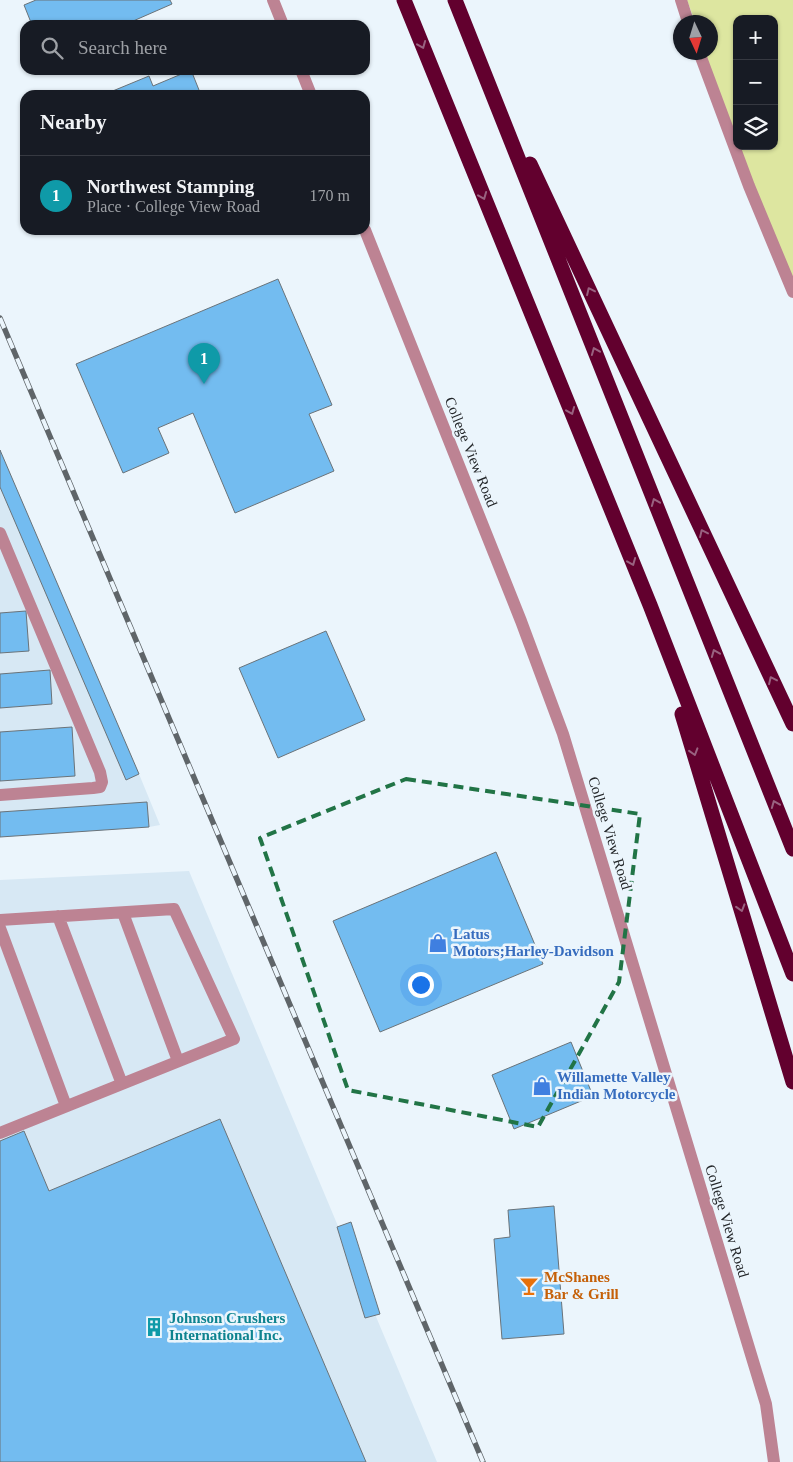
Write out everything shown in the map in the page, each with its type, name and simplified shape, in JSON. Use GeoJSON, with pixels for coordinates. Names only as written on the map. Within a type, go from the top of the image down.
{"type":"FeatureCollection","features":[{"type":"Feature","properties":{"kind":"highway"},"geometry":{"type":"LineString","coordinates":[[404,0],[650,605],[793,974]]}},
{"type":"Feature","properties":{"kind":"highway"},"geometry":{"type":"LineString","coordinates":[[455,0],[793,850]]}},
{"type":"Feature","properties":{"kind":"highway"},"geometry":{"type":"LineString","coordinates":[[464,24],[793,724]]}},
{"type":"Feature","properties":{"kind":"highway"},"geometry":{"type":"LineString","coordinates":[[650,605],[793,1082]]}},
{"type":"Feature","properties":{"kind":"street"},"geometry":{"type":"LineString","coordinates":[[273,0],[281,20]]}},
{"type":"Feature","properties":{"kind":"street"},"geometry":{"type":"LineString","coordinates":[[681,0],[686,15]]}},
{"type":"Feature","properties":{"kind":"street"},"geometry":{"type":"LineString","coordinates":[[701,60],[793,292]]}},
{"type":"Feature","properties":{"kind":"street"},"geometry":{"type":"LineString","coordinates":[[303,75],[309,90]]}},
{"type":"Feature","properties":{"kind":"street","name":"College View Road"},"geometry":{"type":"LineString","coordinates":[[367,235],[521,621],[563,734],[766,1404],[774,1462]]}},
{"type":"Feature","properties":{"kind":"street"},"geometry":{"type":"LineString","coordinates":[[0,534],[100,772],[102,782],[100,787],[93,788],[0,795]]}},
{"type":"Feature","properties":{"kind":"street"},"geometry":{"type":"LineString","coordinates":[[0,920],[174,910],[234,1039],[0,1133]]}},
{"type":"Feature","properties":{"kind":"street"},"geometry":{"type":"LineString","coordinates":[[123,913],[178,1061]]}},
{"type":"Feature","properties":{"kind":"street"},"geometry":{"type":"LineString","coordinates":[[58,916],[122,1084]]}},
{"type":"Feature","properties":{"kind":"street"},"geometry":{"type":"LineString","coordinates":[[0,928],[66,1106]]}},
{"type":"Feature","properties":{"kind":"highlighted area"},"geometry":{"type":"Polygon","coordinates":[[[406,779],[640,814],[619,982],[538,1127],[348,1090],[260,838],[406,779]]]}},
{"type":"Feature","properties":{"kind":"shaded area"},"geometry":{"type":"Polygon","coordinates":[[[0,450],[139,774],[160,825],[0,837],[0,450]]]}},
{"type":"Feature","properties":{"kind":"shaded area"},"geometry":{"type":"Polygon","coordinates":[[[189,871],[437,1462],[0,1462],[0,880],[189,871]]]}},
{"type":"Feature","properties":{"kind":"green space"},"geometry":{"type":"Polygon","coordinates":[[[687,0],[793,0],[793,292],[749,186],[737,150],[778,150],[778,15],[733,15],[733,138],[707,60],[718,60],[718,15],[692,15],[687,0]]]}},
{"type":"Feature","properties":{"kind":"building"},"geometry":{"type":"Polygon","coordinates":[[[36,0],[170,0],[172,4],[135,20],[30,20],[24,5],[36,0]]]}},
{"type":"Feature","properties":{"kind":"building"},"geometry":{"type":"Polygon","coordinates":[[[179,75],[193,75],[199,90],[115,90],[149,76],[153,86],[179,75]]]}},
{"type":"Feature","properties":{"kind":"building"},"geometry":{"type":"Polygon","coordinates":[[[278,279],[332,405],[309,414],[334,471],[235,513],[193,413],[158,428],[169,453],[123,473],[76,364],[278,279]]]}},
{"type":"Feature","properties":{"kind":"building"},"geometry":{"type":"Polygon","coordinates":[[[0,450],[139,774],[126,780],[0,487],[0,450]]]}},
{"type":"Feature","properties":{"kind":"building"},"geometry":{"type":"Polygon","coordinates":[[[26,611],[29,651],[0,653],[0,613],[26,611]]]}},
{"type":"Feature","properties":{"kind":"building"},"geometry":{"type":"Polygon","coordinates":[[[326,631],[365,720],[278,758],[239,668],[326,631]]]}},
{"type":"Feature","properties":{"kind":"building"},"geometry":{"type":"Polygon","coordinates":[[[50,670],[52,704],[0,708],[0,674],[50,670]]]}},
{"type":"Feature","properties":{"kind":"building"},"geometry":{"type":"Polygon","coordinates":[[[72,727],[75,776],[0,781],[0,732],[72,727]]]}},
{"type":"Feature","properties":{"kind":"building"},"geometry":{"type":"Polygon","coordinates":[[[147,802],[149,827],[0,837],[0,812],[147,802]]]}},
{"type":"Feature","properties":{"kind":"building","name":"Latus Motors;Harley-Davidson"},"geometry":{"type":"Polygon","coordinates":[[[496,852],[543,964],[380,1032],[333,921],[496,852]]]}},
{"type":"Feature","properties":{"kind":"building","name":"Willamette Valley Indian Motorcycle"},"geometry":{"type":"Polygon","coordinates":[[[571,1042],[593,1096],[514,1129],[492,1075],[571,1042]]]}},
{"type":"Feature","properties":{"kind":"building","name":"Johnson Crushers International Inc."},"geometry":{"type":"Polygon","coordinates":[[[220,1119],[366,1462],[0,1462],[0,1141],[24,1131],[49,1191],[220,1119]]]}},
{"type":"Feature","properties":{"kind":"building","name":"McShanes Bar & Grill"},"geometry":{"type":"Polygon","coordinates":[[[554,1206],[564,1334],[502,1339],[494,1239],[510,1237],[508,1210],[554,1206]]]}},
{"type":"Feature","properties":{"kind":"building"},"geometry":{"type":"Polygon","coordinates":[[[351,1222],[380,1314],[365,1318],[337,1227],[351,1222]]]}},
{"type":"Feature","properties":{"kind":"railway"},"geometry":{"type":"LineString","coordinates":[[0,318],[483,1462]]}},
{"type":"Feature","properties":{"kind":"place","name":"Northwest Stamping"},"geometry":{"type":"Point","coordinates":[204,384]}},
{"type":"Feature","properties":{"kind":"place","name":"Latus Motors;Harley-Davidson"},"geometry":{"type":"Point","coordinates":[438,943]}},
{"type":"Feature","properties":{"kind":"place","name":"Willamette Valley Indian Motorcycle"},"geometry":{"type":"Point","coordinates":[542,1086]}},
{"type":"Feature","properties":{"kind":"place","name":"McShanes Bar & Grill"},"geometry":{"type":"Point","coordinates":[529,1286]}},
{"type":"Feature","properties":{"kind":"place","name":"Johnson Crushers International Inc."},"geometry":{"type":"Point","coordinates":[154,1327]}}]}
